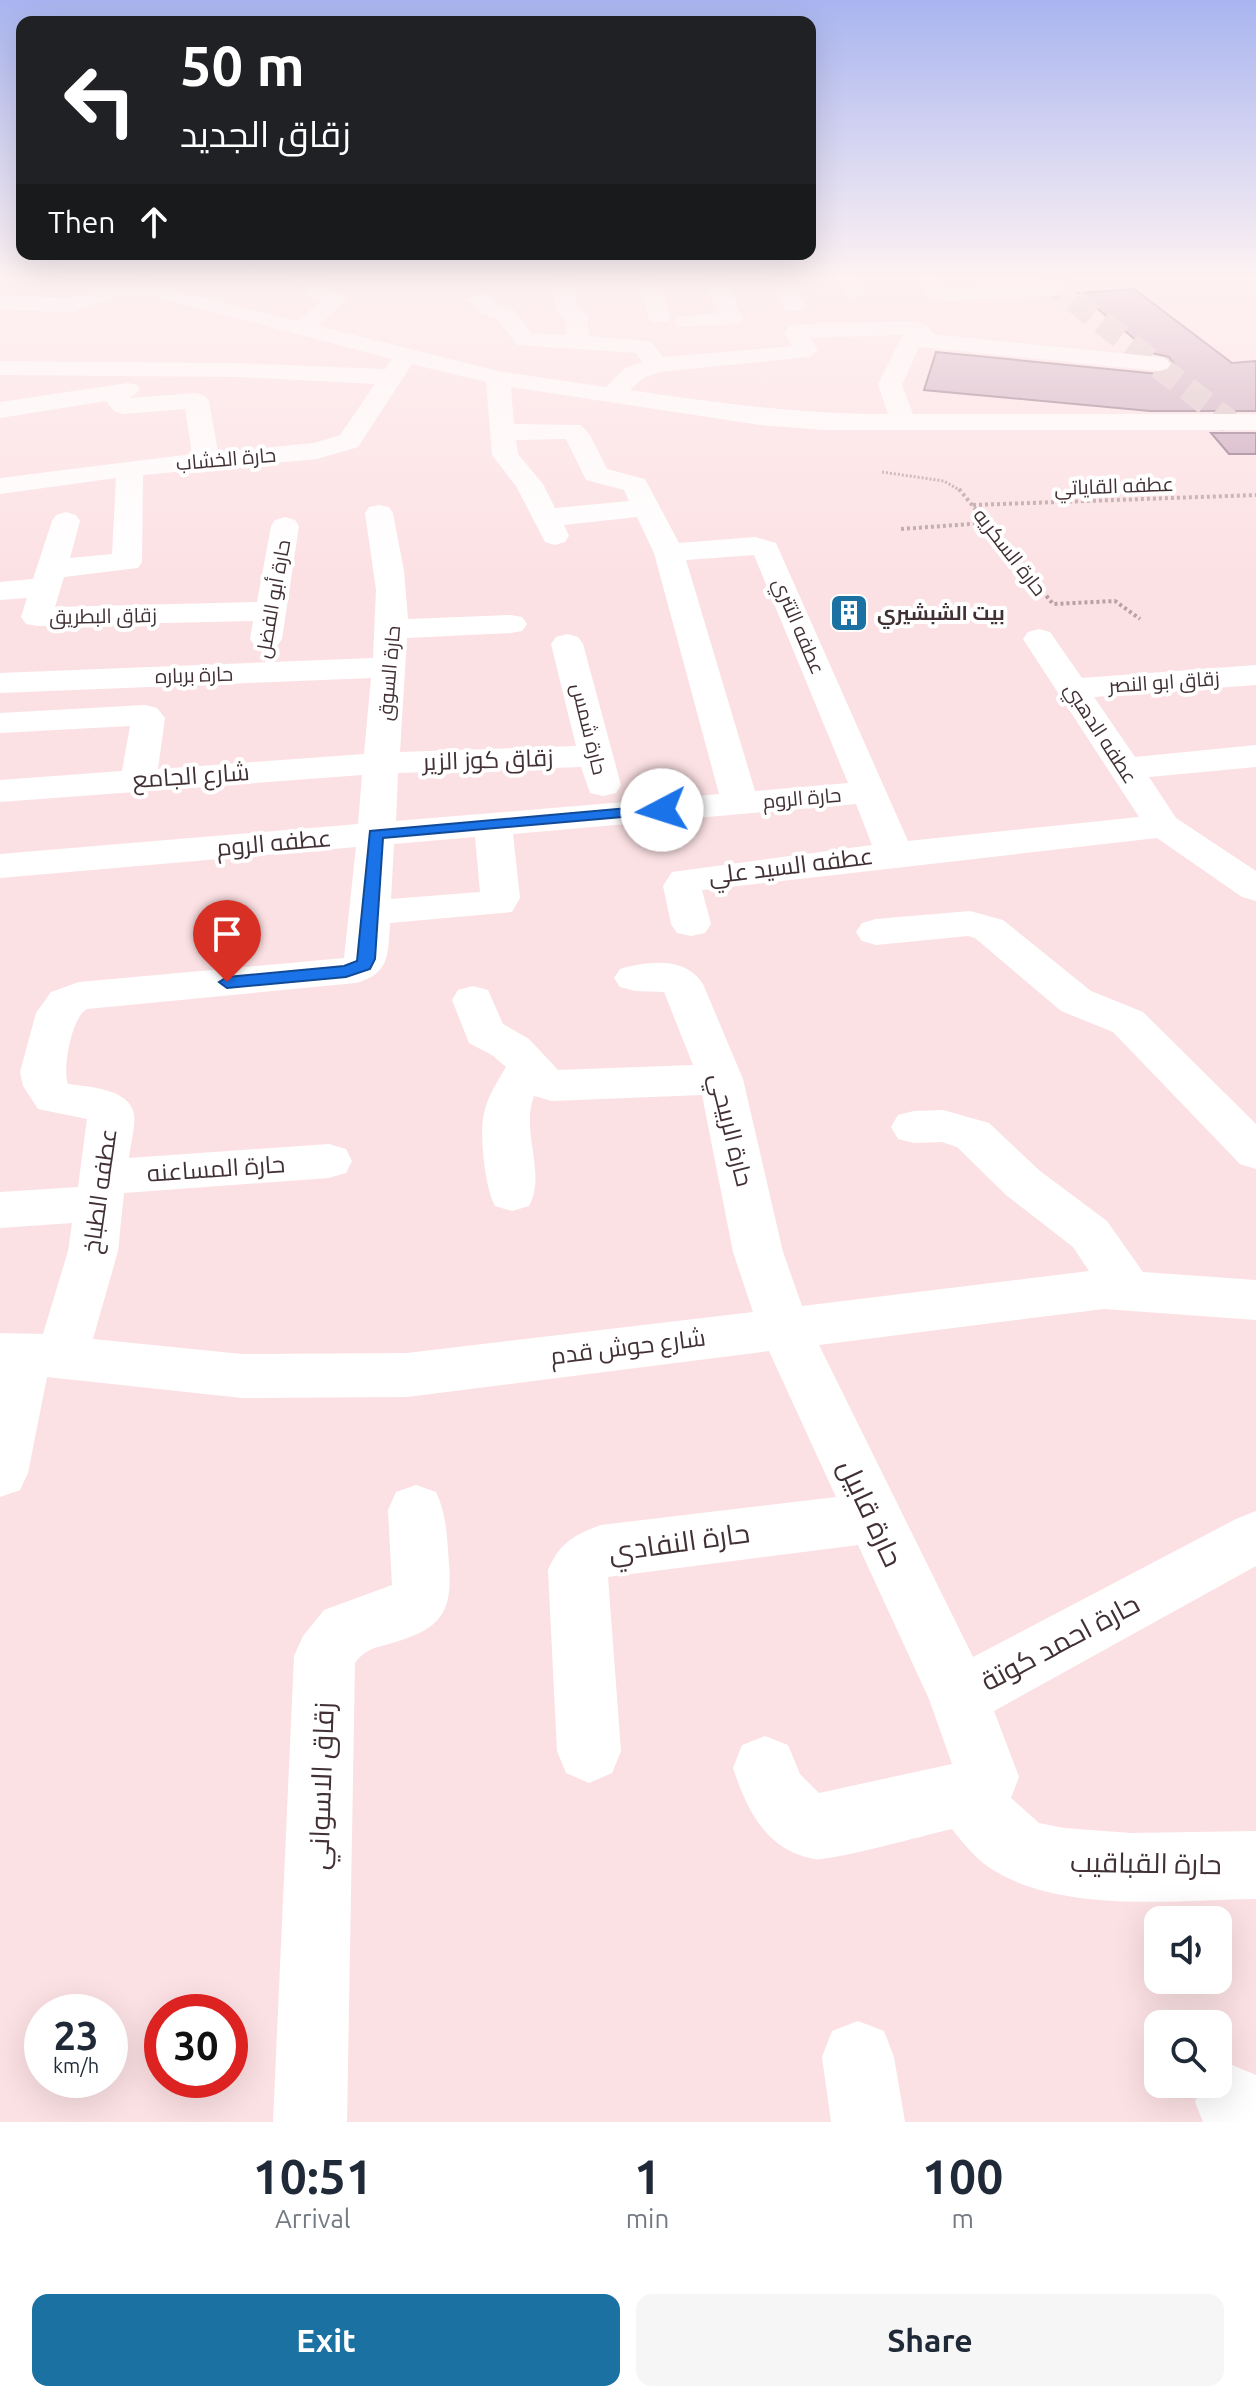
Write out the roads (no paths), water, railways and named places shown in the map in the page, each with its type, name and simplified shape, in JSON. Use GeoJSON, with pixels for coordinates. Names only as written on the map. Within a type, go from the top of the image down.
{"type":"FeatureCollection","features":[{"type":"Feature","properties":{"kind":"street"},"geometry":{"type":"LineString","coordinates":[[0,410],[200,377]]}},
{"type":"Feature","properties":{"kind":"street","name":"حارة الخشاب"},"geometry":{"type":"LineString","coordinates":[[0,486],[206,459],[317,451],[340,446],[353,437],[392,377]]}},
{"type":"Feature","properties":{"kind":"street"},"geometry":{"type":"LineString","coordinates":[[489,377],[610,396],[762,406],[823,422],[1243,422],[1256,446]]}},
{"type":"Feature","properties":{"kind":"street"},"geometry":{"type":"LineString","coordinates":[[610,396],[630,377]]}},
{"type":"Feature","properties":{"kind":"street"},"geometry":{"type":"LineString","coordinates":[[893,377],[890,385],[903,422]]}},
{"type":"Feature","properties":{"kind":"street"},"geometry":{"type":"LineString","coordinates":[[498,378],[505,455],[529,484],[550,527],[647,507]]}},
{"type":"Feature","properties":{"kind":"street"},"geometry":{"type":"LineString","coordinates":[[113,393],[123,406],[196,401],[206,459]]}},
{"type":"Feature","properties":{"kind":"street"},"geometry":{"type":"LineString","coordinates":[[502,432],[561,430],[575,433],[596,474],[529,484]]}},
{"type":"Feature","properties":{"kind":"street"},"geometry":{"type":"LineString","coordinates":[[0,591],[127,562],[130,468]]}},
{"type":"Feature","properties":{"kind":"street","name":"حارة الروم"},"geometry":{"type":"LineString","coordinates":[[577,479],[635,485],[647,507],[669,553],[740,803],[870,792],[894,854]]}},
{"type":"Feature","properties":{"kind":"street","name":"حارة السوق"},"geometry":{"type":"LineString","coordinates":[[371,908],[388,667],[394,629],[392,584],[379,513]]}},
{"type":"Feature","properties":{"kind":"street","name":"زقاق البطريق"},"geometry":{"type":"LineString","coordinates":[[66,521],[35,614],[42,619],[270,611]]}},
{"type":"Feature","properties":{"kind":"street","name":"حارة أبو الفضل"},"geometry":{"type":"LineString","coordinates":[[260,672],[285,526]]}},
{"type":"Feature","properties":{"kind":"street","name":"عطفه التتري"},"geometry":{"type":"LineString","coordinates":[[669,553],[755,546],[766,549],[870,792]]}},
{"type":"Feature","properties":{"kind":"street"},"geometry":{"type":"LineString","coordinates":[[394,629],[511,624]]}},
{"type":"Feature","properties":{"kind":"street","name":"عطفه الدهبي"},"geometry":{"type":"LineString","coordinates":[[1039,639],[1163,826]]}},
{"type":"Feature","properties":{"kind":"street","name":"حارة شمس"},"geometry":{"type":"LineString","coordinates":[[567,644],[610,814]]}},
{"type":"Feature","properties":{"kind":"street","name":"حارة برباره"},"geometry":{"type":"LineString","coordinates":[[0,683],[388,667]]}},
{"type":"Feature","properties":{"kind":"street","name":"زقاق ابو النصر"},"geometry":{"type":"LineString","coordinates":[[1072,689],[1256,675]]}},
{"type":"Feature","properties":{"kind":"street"},"geometry":{"type":"LineString","coordinates":[[0,723],[145,715],[148,718],[139,780]]}},
{"type":"Feature","properties":{"kind":"street","name":"زقاق كوز الزير"},"geometry":{"type":"LineString","coordinates":[[381,763],[596,756]]}},
{"type":"Feature","properties":{"kind":"street"},"geometry":{"type":"LineString","coordinates":[[1124,769],[1256,756]]}},
{"type":"Feature","properties":{"kind":"street","name":"شارع الجامع"},"geometry":{"type":"LineString","coordinates":[[0,791],[381,763]]}},
{"type":"Feature","properties":{"kind":"street","name":"عطفه الروم"},"geometry":{"type":"LineString","coordinates":[[0,866],[740,803]]}},
{"type":"Feature","properties":{"kind":"street"},"geometry":{"type":"LineString","coordinates":[[371,908],[380,912],[498,903],[493,824]]}},
{"type":"Feature","properties":{"kind":"street"},"geometry":{"type":"LineString","coordinates":[[894,854],[1163,826],[1256,889]]}},
{"type":"Feature","properties":{"kind":"street","name":"عطفه السيد علي"},"geometry":{"type":"LineString","coordinates":[[691,924],[682,886],[686,880],[894,854]]}},
{"type":"Feature","properties":{"kind":"street","name":"عطفه الطباخ"},"geometry":{"type":"LineString","coordinates":[[0,1473],[30,1355],[93,1251],[111,1113],[100,1105],[54,1098],[45,1086],[42,1072],[57,1013],[66,1002],[79,996],[356,970],[367,959],[371,908]]}},
{"type":"Feature","properties":{"kind":"street"},"geometry":{"type":"LineString","coordinates":[[876,932],[970,923],[989,929],[1076,1001],[1128,1022],[1256,1152]]}},
{"type":"Feature","properties":{"kind":"street","name":"حارة الربيحي"},"geometry":{"type":"LineString","coordinates":[[635,978],[669,976],[682,984],[721,1079],[758,1252],[784,1327]]}},
{"type":"Feature","properties":{"kind":"street"},"geometry":{"type":"LineString","coordinates":[[473,1000],[484,1033],[516,1050],[527,1069],[540,1081],[552,1086],[721,1079]]}},
{"type":"Feature","properties":{"kind":"street"},"geometry":{"type":"LineString","coordinates":[[512,1193],[505,1117],[510,1099],[527,1069]]}},
{"type":"Feature","properties":{"kind":"street"},"geometry":{"type":"LineString","coordinates":[[914,1127],[943,1126],[973,1135],[1023,1183],[1090,1234],[1129,1291]]}},
{"type":"Feature","properties":{"kind":"street","name":"حارة المساعنه"},"geometry":{"type":"LineString","coordinates":[[0,1210],[101,1190],[329,1161]]}},
{"type":"Feature","properties":{"kind":"street","name":"شارع حوش قدم"},"geometry":{"type":"LineString","coordinates":[[30,1355],[242,1376],[392,1376],[1104,1289],[1256,1300]]}},
{"type":"Feature","properties":{"kind":"street","name":"حارة قابيل"},"geometry":{"type":"LineString","coordinates":[[784,1327],[872,1518],[960,1697]]}},
{"type":"Feature","properties":{"kind":"street","name":"زقاق الاسواني"},"geometry":{"type":"LineString","coordinates":[[310,2122],[325,1656],[335,1639],[349,1628],[411,1609],[422,1594],[416,1510]]}},
{"type":"Feature","properties":{"kind":"street","name":"حارة النفادي"},"geometry":{"type":"LineString","coordinates":[[589,1751],[577,1570],[587,1558],[601,1551],[872,1518]]}},
{"type":"Feature","properties":{"kind":"street","name":"حارة احمد كوتة"},"geometry":{"type":"LineString","coordinates":[[966,1793],[980,1786],[987,1777],[985,1764],[962,1713],[960,1697],[1256,1537]]}},
{"type":"Feature","properties":{"kind":"street"},"geometry":{"type":"LineString","coordinates":[[765,1768],[771,1788],[792,1817],[816,1827],[966,1793]]}},
{"type":"Feature","properties":{"kind":"street","name":"حارة القباقيب"},"geometry":{"type":"LineString","coordinates":[[966,1793],[990,1826],[1019,1849],[1061,1863],[1256,1865]]}},
{"type":"Feature","properties":{"kind":"tunnel"},"geometry":{"type":"LineString","coordinates":[[1172,377],[1230,422]]}},
{"type":"Feature","properties":{"kind":"place","name":"بيت الشبشيري"},"geometry":{"type":"Point","coordinates":[849,613]}}]}
